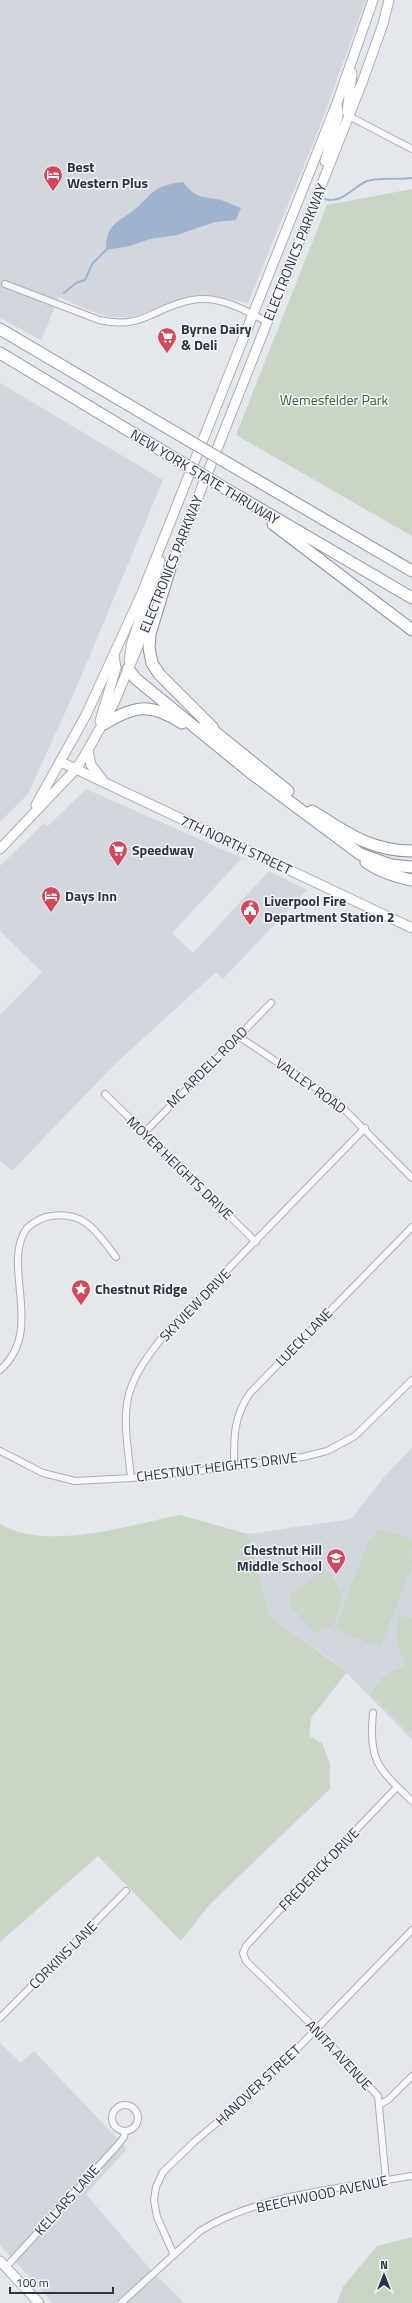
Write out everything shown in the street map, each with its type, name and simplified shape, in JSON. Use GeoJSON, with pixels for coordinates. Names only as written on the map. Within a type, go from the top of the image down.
{"type":"FeatureCollection","features":[{"type":"Feature","properties":{"kind":"highway","name":"NEW YORK STATE THRUWAY"},"geometry":{"type":"LineString","coordinates":[[0,329],[412,571]]}},
{"type":"Feature","properties":{"kind":"highway","name":"NEW YORK STATE THRUWAY"},"geometry":{"type":"LineString","coordinates":[[0,353],[179,461],[412,598]]}},
{"type":"Feature","properties":{"kind":"highway"},"geometry":{"type":"LineString","coordinates":[[240,497],[258,513],[412,630]]}},
{"type":"Feature","properties":{"kind":"highway"},"geometry":{"type":"LineString","coordinates":[[170,568],[150,634],[149,648],[152,663],[164,679],[251,773],[375,869],[399,878],[412,880]]}},
{"type":"Feature","properties":{"kind":"highway"},"geometry":{"type":"LineString","coordinates":[[128,669],[136,679],[360,847],[375,855],[398,861],[412,862]]}},
{"type":"Feature","properties":{"kind":"highway"},"geometry":{"type":"LineString","coordinates":[[104,724],[128,710],[144,708],[156,709],[226,746]]}},
{"type":"Feature","properties":{"kind":"highway"},"geometry":{"type":"LineString","coordinates":[[312,811],[373,846],[393,851],[412,851]]}},
{"type":"Feature","properties":{"kind":"highway"},"geometry":{"type":"LineString","coordinates":[[343,843],[360,854],[377,861],[412,867]]}},
{"type":"Feature","properties":{"kind":"main road"},"geometry":{"type":"LineString","coordinates":[[339,116],[337,103],[373,0]]}},
{"type":"Feature","properties":{"kind":"main road","name":"ELECTRONICS PARKWAY"},"geometry":{"type":"LineString","coordinates":[[30,816],[82,722],[114,654],[169,524],[253,314],[339,116],[368,66],[389,0]]}},
{"type":"Feature","properties":{"kind":"main road"},"geometry":{"type":"LineString","coordinates":[[339,116],[346,104],[352,74],[352,62]]}},
{"type":"Feature","properties":{"kind":"main road","name":"ELECTRONICS PARKWAY"},"geometry":{"type":"LineString","coordinates":[[0,849],[76,769],[104,724],[170,568],[319,192],[323,166],[339,116]]}},
{"type":"Feature","properties":{"kind":"main road"},"geometry":{"type":"LineString","coordinates":[[128,669],[132,642],[156,574],[169,524]]}},
{"type":"Feature","properties":{"kind":"main road"},"geometry":{"type":"LineString","coordinates":[[114,654],[128,669]]}},
{"type":"Feature","properties":{"kind":"main road"},"geometry":{"type":"LineString","coordinates":[[94,739],[116,668],[114,654]]}},
{"type":"Feature","properties":{"kind":"main road"},"geometry":{"type":"LineString","coordinates":[[88,750],[90,762],[96,773],[107,784]]}},
{"type":"Feature","properties":{"kind":"main road","name":"7TH NORTH STREET"},"geometry":{"type":"LineString","coordinates":[[61,762],[412,928]]}},
{"type":"Feature","properties":{"kind":"main road"},"geometry":{"type":"LineString","coordinates":[[3,2264],[39,2303]]}},
{"type":"Feature","properties":{"kind":"street"},"geometry":{"type":"LineString","coordinates":[[339,116],[412,149]]}},
{"type":"Feature","properties":{"kind":"street"},"geometry":{"type":"LineString","coordinates":[[5,284],[99,320],[114,323],[135,322],[175,305],[201,299],[222,303],[253,314],[267,322]]}},
{"type":"Feature","properties":{"kind":"street","name":"MC ARDELL ROAD"},"geometry":{"type":"LineString","coordinates":[[144,1133],[271,1003]]}},
{"type":"Feature","properties":{"kind":"street","name":"VALLEY ROAD"},"geometry":{"type":"LineString","coordinates":[[238,1036],[337,1102],[365,1128],[412,1178]]}},
{"type":"Feature","properties":{"kind":"street","name":"MOYER HEIGHTS DRIVE"},"geometry":{"type":"LineString","coordinates":[[105,1094],[256,1242]]}},
{"type":"Feature","properties":{"kind":"street","name":"SKYVIEW DRIVE"},"geometry":{"type":"LineString","coordinates":[[131,1478],[124,1421],[130,1389],[137,1372],[166,1333],[365,1128]]}},
{"type":"Feature","properties":{"kind":"street"},"geometry":{"type":"LineString","coordinates":[[0,1370],[11,1356],[19,1331],[10,1266],[12,1252],[22,1233],[39,1220],[50,1216],[75,1216],[94,1229],[116,1257]]}},
{"type":"Feature","properties":{"kind":"street","name":"LUECK LANE"},"geometry":{"type":"LineString","coordinates":[[234,1466],[234,1436],[236,1420],[241,1407],[250,1393],[412,1227]]}},
{"type":"Feature","properties":{"kind":"street","name":"CHESTNUT HEIGHTS DRIVE"},"geometry":{"type":"LineString","coordinates":[[0,1451],[30,1468],[58,1478],[75,1481],[131,1478],[303,1456],[327,1451],[355,1436],[382,1412],[412,1380]]}},
{"type":"Feature","properties":{"kind":"street"},"geometry":{"type":"LineString","coordinates":[[373,1713],[372,1750],[376,1762],[397,1787],[412,1801]]}},
{"type":"Feature","properties":{"kind":"street","name":"FREDERICK DRIVE"},"geometry":{"type":"LineString","coordinates":[[243,1953],[246,1946],[271,1919],[397,1787]]}},
{"type":"Feature","properties":{"kind":"street","name":"CORKINS LANE"},"geometry":{"type":"LineString","coordinates":[[0,2018],[126,1891]]}},
{"type":"Feature","properties":{"kind":"street","name":"HANOVER STREET"},"geometry":{"type":"LineString","coordinates":[[174,2255],[157,2217],[154,2200],[156,2187],[163,2172],[194,2142],[265,2082],[317,2030],[412,1930]]}},
{"type":"Feature","properties":{"kind":"street","name":"ANITA AVENUE"},"geometry":{"type":"LineString","coordinates":[[243,1953],[246,1961],[317,2030],[378,2096],[380,2104],[386,2180]]}},
{"type":"Feature","properties":{"kind":"street"},"geometry":{"type":"LineString","coordinates":[[380,2104],[388,2100],[412,2076]]}},
{"type":"Feature","properties":{"kind":"street"},"geometry":{"type":"LineString","coordinates":[[125,2105],[133,2107],[138,2118],[133,2129],[125,2131],[117,2128],[112,2120],[117,2108],[125,2105]]}},
{"type":"Feature","properties":{"kind":"street","name":"KELLARS LANE"},"geometry":{"type":"LineString","coordinates":[[3,2264],[116,2147],[124,2137],[125,2131]]}},
{"type":"Feature","properties":{"kind":"street","name":"BEECHWOOD AVENUE"},"geometry":{"type":"LineString","coordinates":[[121,2303],[200,2231],[214,2222],[235,2213],[292,2197],[412,2176]]}},
{"type":"Feature","properties":{"kind":"shaded area"},"geometry":{"type":"Polygon","coordinates":[[[0,0],[366,0],[320,126],[248,303],[215,296],[195,295],[132,317],[112,317],[90,311],[59,297],[41,340],[0,318],[0,0]]]}},
{"type":"Feature","properties":{"kind":"shaded area"},"geometry":{"type":"Polygon","coordinates":[[[0,383],[163,480],[78,684],[28,794],[0,822],[0,383]]]}},
{"type":"Feature","properties":{"kind":"shaded area"},"geometry":{"type":"Polygon","coordinates":[[[86,789],[242,858],[172,933],[193,953],[269,871],[307,890],[223,979],[216,972],[115,1064],[12,1171],[0,1161],[0,1015],[42,972],[0,931],[0,866],[44,823],[48,826],[86,789]]]}},
{"type":"Feature","properties":{"kind":"shaded area","name":"Chestnut Hill Middle School"},"geometry":{"type":"Polygon","coordinates":[[[412,1448],[412,1740],[340,1666],[270,1617],[248,1534],[351,1519],[385,1476],[412,1448]]]}},
{"type":"Feature","properties":{"kind":"shaded area"},"geometry":{"type":"Polygon","coordinates":[[[0,2043],[21,2063],[34,2051],[127,2149],[86,2194],[150,2269],[184,2303],[53,2303],[0,2245],[0,2043]]]}},
{"type":"Feature","properties":{"kind":"green space","name":"Wemesfelder Park"},"geometry":{"type":"Polygon","coordinates":[[[412,189],[412,536],[236,435],[327,205],[412,189]]]}},
{"type":"Feature","properties":{"kind":"green space"},"geometry":{"type":"Polygon","coordinates":[[[180,1515],[248,1534],[270,1617],[347,1672],[311,1718],[309,1736],[322,1743],[330,1764],[330,1789],[210,1904],[181,1941],[98,1856],[0,1942],[0,1524],[19,1532],[41,1536],[64,1536],[113,1530],[180,1515]]]}},
{"type":"Feature","properties":{"kind":"green space"},"geometry":{"type":"Polygon","coordinates":[[[378,1529],[409,1538],[412,1544],[410,1554],[412,1555],[412,1565],[380,1648],[335,1629],[369,1539],[373,1540],[378,1529]]]}},
{"type":"Feature","properties":{"kind":"green space"},"geometry":{"type":"Polygon","coordinates":[[[325,1569],[332,1575],[343,1597],[334,1625],[314,1633],[290,1605],[290,1595],[325,1569]]]}},
{"type":"Feature","properties":{"kind":"green space"},"geometry":{"type":"Polygon","coordinates":[[[398,1616],[412,1618],[412,1734],[370,1694],[373,1688],[385,1676],[406,1666],[398,1641],[398,1616]]]}},
{"type":"Feature","properties":{"kind":"green space"},"geometry":{"type":"Polygon","coordinates":[[[412,2237],[412,2303],[337,2303],[343,2287],[377,2246],[412,2237]]]}},
{"type":"Feature","properties":{"kind":"water"},"geometry":{"type":"Polygon","coordinates":[[[183,182],[192,192],[197,195],[224,201],[241,208],[236,220],[215,222],[177,235],[150,239],[130,246],[106,250],[106,240],[108,234],[117,222],[130,213],[157,189],[183,182]]]}},
{"type":"Feature","properties":{"kind":"waterway"},"geometry":{"type":"LineString","coordinates":[[325,199],[331,200],[342,197],[369,180],[412,178]]}},
{"type":"Feature","properties":{"kind":"waterway"},"geometry":{"type":"LineString","coordinates":[[64,293],[76,283],[85,280],[92,264],[106,250]]}},
{"type":"Feature","properties":{"kind":"place","name":"Best Western Plus"},"geometry":{"type":"Point","coordinates":[53,192]}},
{"type":"Feature","properties":{"kind":"place","name":"Byrne Dairy & Deli"},"geometry":{"type":"Point","coordinates":[167,354]}},
{"type":"Feature","properties":{"kind":"place","name":"Speedway"},"geometry":{"type":"Point","coordinates":[118,867]}},
{"type":"Feature","properties":{"kind":"place","name":"Days Inn"},"geometry":{"type":"Point","coordinates":[51,913]}},
{"type":"Feature","properties":{"kind":"place","name":"Liverpool Fire Department Station 2"},"geometry":{"type":"Point","coordinates":[250,926]}},
{"type":"Feature","properties":{"kind":"place","name":"Chestnut Ridge"},"geometry":{"type":"Point","coordinates":[81,1306]}},
{"type":"Feature","properties":{"kind":"place","name":"Chestnut Hill Middle School"},"geometry":{"type":"Point","coordinates":[336,1575]}}]}
